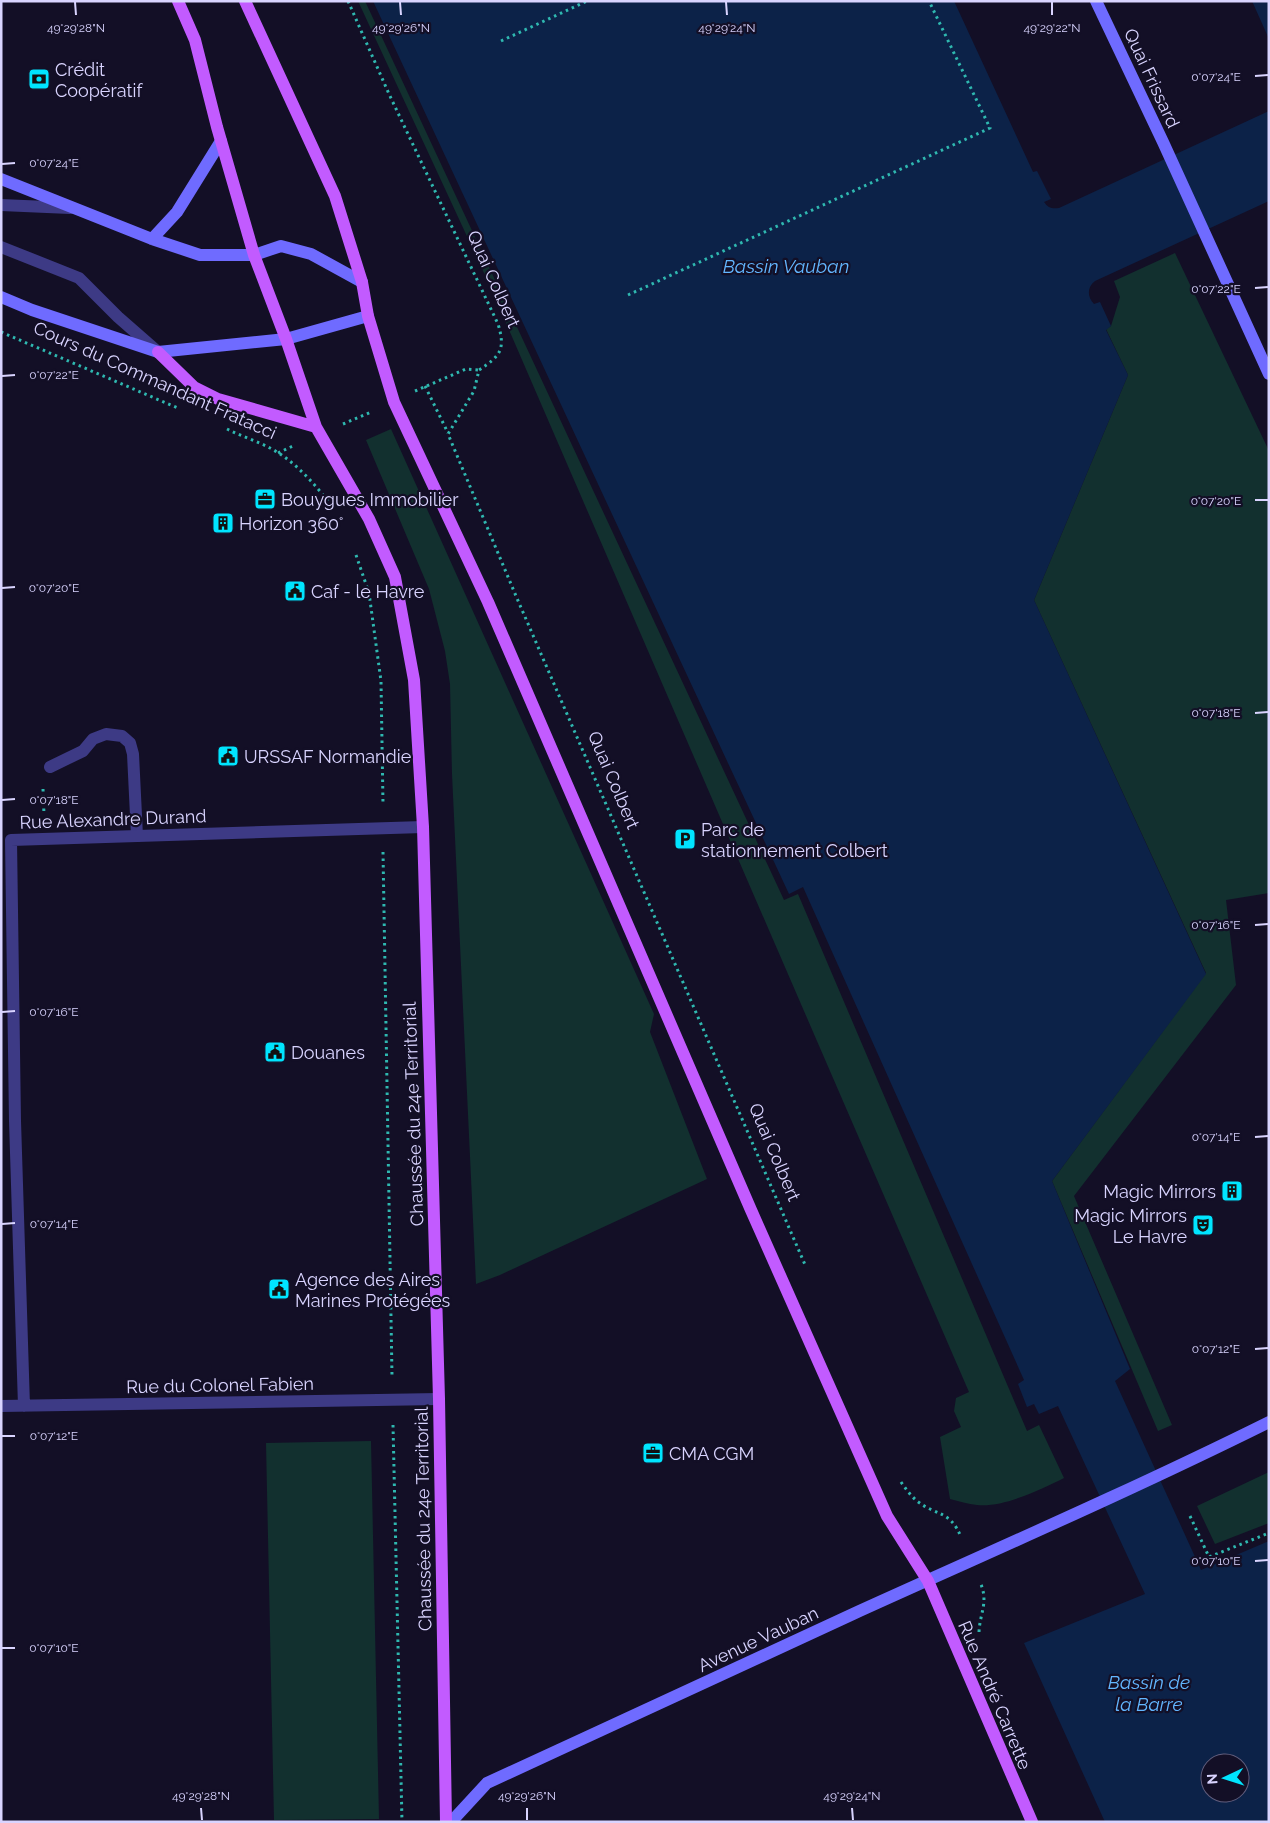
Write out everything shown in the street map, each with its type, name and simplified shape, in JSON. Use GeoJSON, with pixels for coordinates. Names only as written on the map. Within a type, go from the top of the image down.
{"type":"FeatureCollection","features":[{"type":"Feature","properties":{"kind":"main road"},"geometry":{"type":"LineString","coordinates":[[178,1],[195,40],[221,141],[254,255],[286,339],[316,427]]}},
{"type":"Feature","properties":{"kind":"main road"},"geometry":{"type":"LineString","coordinates":[[245,1],[335,196],[362,282],[368,316],[390,394],[488,602],[750,1210],[887,1516],[928,1581]]}},
{"type":"Feature","properties":{"kind":"main road","name":"Quai Frissard"},"geometry":{"type":"LineString","coordinates":[[1096,1],[1164,142],[1269,374]]}},
{"type":"Feature","properties":{"kind":"main road"},"geometry":{"type":"LineString","coordinates":[[152,239],[177,212],[221,141]]}},
{"type":"Feature","properties":{"kind":"main road"},"geometry":{"type":"LineString","coordinates":[[1,179],[152,239],[200,255],[254,255],[281,246],[311,254],[362,282]]}},
{"type":"Feature","properties":{"kind":"main road","name":"Cours du Commandant Fratacci"},"geometry":{"type":"LineString","coordinates":[[1,297],[32,310],[158,352]]}},
{"type":"Feature","properties":{"kind":"main road"},"geometry":{"type":"LineString","coordinates":[[158,352],[286,339],[368,316]]}},
{"type":"Feature","properties":{"kind":"main road"},"geometry":{"type":"LineString","coordinates":[[158,352],[194,387],[218,399],[316,427]]}},
{"type":"Feature","properties":{"kind":"main road","name":"Chaussée du 24e Territorial"},"geometry":{"type":"LineString","coordinates":[[316,427],[369,519],[395,577],[414,680],[422,827],[438,1399],[446,1822]]}},
{"type":"Feature","properties":{"kind":"main road","name":"Avenue Vauban"},"geometry":{"type":"LineString","coordinates":[[451,1822],[487,1783],[846,1617],[1170,1471],[1269,1422]]}},
{"type":"Feature","properties":{"kind":"main road","name":"Rue André Carrette"},"geometry":{"type":"LineString","coordinates":[[928,1581],[1027,1818]]}},
{"type":"Feature","properties":{"kind":"street"},"geometry":{"type":"LineString","coordinates":[[1,205],[73,208]]}},
{"type":"Feature","properties":{"kind":"street"},"geometry":{"type":"LineString","coordinates":[[1,247],[80,278],[118,317],[158,352]]}},
{"type":"Feature","properties":{"kind":"street"},"geometry":{"type":"LineString","coordinates":[[50,767],[83,751],[93,740],[106,734],[122,736],[130,743],[133,754],[137,836]]}},
{"type":"Feature","properties":{"kind":"street","name":"Rue Alexandre Durand"},"geometry":{"type":"LineString","coordinates":[[24,1406],[15,1111],[11,840],[422,827]]}},
{"type":"Feature","properties":{"kind":"street","name":"Rue du Colonel Fabien"},"geometry":{"type":"LineString","coordinates":[[1,1406],[438,1399]]}},
{"type":"Feature","properties":{"kind":"path","name":"Quai Colbert"},"geometry":{"type":"LineString","coordinates":[[348,1],[389,94],[498,324],[503,339],[502,347],[493,361],[478,370],[474,391],[448,434],[516,596],[810,1275]]}},
{"type":"Feature","properties":{"kind":"path"},"geometry":{"type":"LineString","coordinates":[[501,41],[587,1]]}},
{"type":"Feature","properties":{"kind":"path"},"geometry":{"type":"LineString","coordinates":[[628,295],[990,128],[929,1]]}},
{"type":"Feature","properties":{"kind":"path","name":"Cours du Commandant Fratacci"},"geometry":{"type":"LineString","coordinates":[[1,332],[188,412]]}},
{"type":"Feature","properties":{"kind":"path"},"geometry":{"type":"LineString","coordinates":[[425,386],[448,434]]}},
{"type":"Feature","properties":{"kind":"path","name":"Cours du Commandant Fratacci"},"geometry":{"type":"LineString","coordinates":[[222,427],[278,453],[312,481],[334,508]]}},
{"type":"Feature","properties":{"kind":"path"},"geometry":{"type":"LineString","coordinates":[[353,548],[369,593],[381,681],[402,1822]]}},
{"type":"Feature","properties":{"kind":"path"},"geometry":{"type":"LineString","coordinates":[[898,1477],[917,1501],[948,1517],[954,1523],[971,1561]]}},
{"type":"Feature","properties":{"kind":"path"},"geometry":{"type":"LineString","coordinates":[[1190,1516],[1209,1557],[1269,1533]]}},
{"type":"Feature","properties":{"kind":"green space"},"geometry":{"type":"Polygon","coordinates":[[[358,1],[365,1],[784,900],[798,894],[1027,1431],[1039,1425],[1064,1478],[1045,1487],[1022,1497],[998,1504],[974,1505],[950,1499],[940,1437],[961,1427],[954,1411],[956,1398],[969,1392],[490,286],[358,1]]]}},
{"type":"Feature","properties":{"kind":"green space"},"geometry":{"type":"Polygon","coordinates":[[[1175,253],[1269,451],[1269,893],[1226,900],[1236,985],[1074,1196],[1172,1425],[1158,1431],[1052,1181],[1206,973],[1034,600],[1128,375],[1106,329],[1111,326],[1120,297],[1114,281],[1175,253]]]}},
{"type":"Feature","properties":{"kind":"green space"},"geometry":{"type":"Polygon","coordinates":[[[391,429],[654,1014],[650,1032],[707,1179],[500,1275],[476,1284],[452,774],[450,684],[445,651],[429,589],[366,440],[391,429]]]}},
{"type":"Feature","properties":{"kind":"green space"},"geometry":{"type":"Polygon","coordinates":[[[371,1441],[379,1819],[274,1820],[266,1443],[371,1441]]]}},
{"type":"Feature","properties":{"kind":"green space"},"geometry":{"type":"Polygon","coordinates":[[[1269,1472],[1269,1523],[1215,1544],[1197,1506],[1269,1472]]]}},
{"type":"Feature","properties":{"kind":"water","name":"Bassin Vauban"},"geometry":{"type":"Polygon","coordinates":[[[373,1],[954,1],[1033,172],[1037,171],[1051,199],[1044,202],[1052,208],[1059,208],[1269,111],[1269,201],[1095,281],[1090,286],[1090,298],[1094,304],[1100,302],[1111,326],[1106,330],[1128,375],[1034,600],[1206,974],[1052,1181],[1130,1369],[1115,1381],[1201,1570],[1269,1541],[1269,1822],[1105,1822],[1024,1643],[1145,1594],[1058,1406],[1039,1414],[1034,1404],[1027,1407],[1018,1384],[1024,1380],[803,887],[789,894],[373,1]]]}},
{"type":"Feature","properties":{"kind":"water"},"geometry":{"type":"Polygon","coordinates":[[[1252,1],[1269,1],[1269,39],[1252,1]]]}},
{"type":"Feature","properties":{"kind":"place","name":"Crédit Coopératif"},"geometry":{"type":"Point","coordinates":[39,79]}},
{"type":"Feature","properties":{"kind":"place","name":"Bouygues Immobilier"},"geometry":{"type":"Point","coordinates":[265,499]}},
{"type":"Feature","properties":{"kind":"place","name":"Horizon 360°"},"geometry":{"type":"Point","coordinates":[223,523]}},
{"type":"Feature","properties":{"kind":"place","name":"Caf - le Havre"},"geometry":{"type":"Point","coordinates":[295,591]}},
{"type":"Feature","properties":{"kind":"place","name":"URSSAF Normandie"},"geometry":{"type":"Point","coordinates":[228,756]}},
{"type":"Feature","properties":{"kind":"place","name":"Parc de stationnement Colbert"},"geometry":{"type":"Point","coordinates":[685,839]}},
{"type":"Feature","properties":{"kind":"place","name":"Douanes"},"geometry":{"type":"Point","coordinates":[275,1052]}},
{"type":"Feature","properties":{"kind":"place","name":"Magic Mirrors"},"geometry":{"type":"Point","coordinates":[1232,1191]}},
{"type":"Feature","properties":{"kind":"place","name":"Magic Mirrors Le Havre"},"geometry":{"type":"Point","coordinates":[1203,1225]}},
{"type":"Feature","properties":{"kind":"place","name":"Agence des Aires Marines Protégées"},"geometry":{"type":"Point","coordinates":[279,1289]}},
{"type":"Feature","properties":{"kind":"place","name":"CMA CGM"},"geometry":{"type":"Point","coordinates":[653,1453]}},
{"type":"Feature","properties":{"kind":"water label","name":"Bassin de la Barre"},"geometry":{"type":"Point","coordinates":[1149,1693]}}]}
